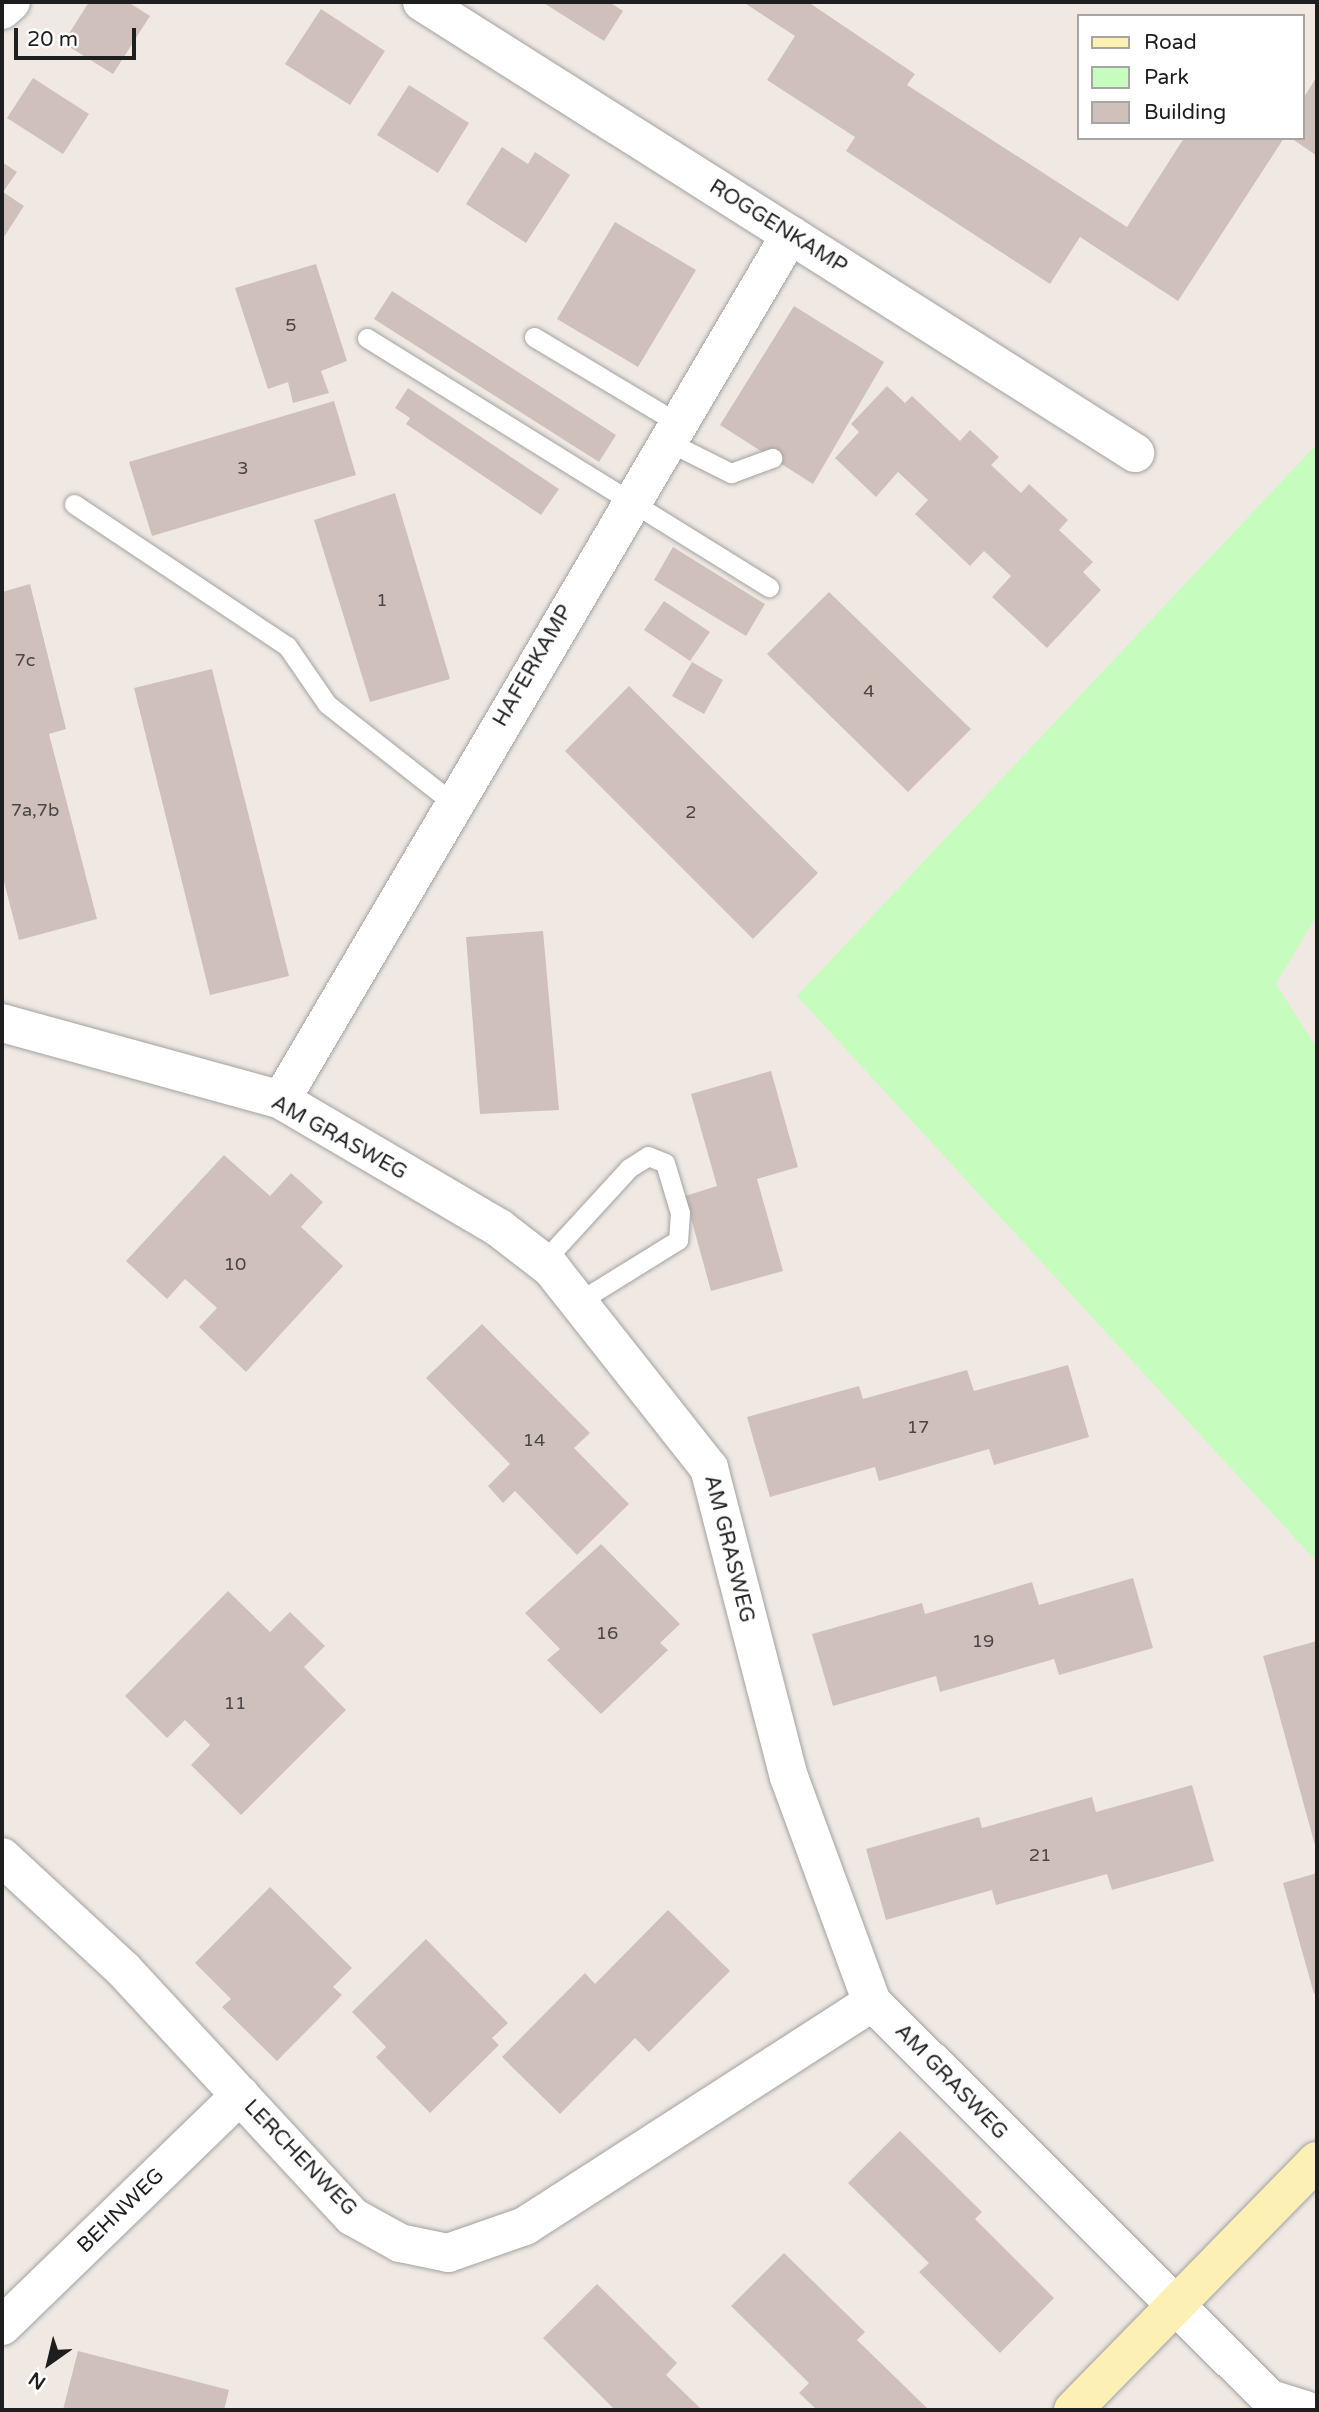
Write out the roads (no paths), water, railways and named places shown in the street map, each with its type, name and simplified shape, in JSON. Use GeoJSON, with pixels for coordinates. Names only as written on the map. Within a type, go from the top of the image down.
{"type":"FeatureCollection","features":[{"type":"Feature","properties":{"kind":"main road"},"geometry":{"type":"LineString","coordinates":[[1073,2410],[1317,2161]]}},
{"type":"Feature","properties":{"kind":"street"},"geometry":{"type":"LineString","coordinates":[[2,10],[11,2]]}},
{"type":"Feature","properties":{"kind":"street","name":"ROGGENKAMP"},"geometry":{"type":"LineString","coordinates":[[422,2],[1135,453]]}},
{"type":"Feature","properties":{"kind":"street","name":"HAFERKAMP"},"geometry":{"type":"LineString","coordinates":[[281,1100],[629,500],[790,235]]}},
{"type":"Feature","properties":{"kind":"street","name":"AM GRASWEG"},"geometry":{"type":"LineString","coordinates":[[2,1023],[281,1100],[499,1228],[544,1262],[709,1468],[789,1777],[873,2002],[1173,2308],[1270,2399],[1305,2410]]}},
{"type":"Feature","properties":{"kind":"street","name":"LERCHENWEG"},"geometry":{"type":"LineString","coordinates":[[2,1857],[123,1969],[353,2217],[400,2243],[448,2253],[525,2226],[873,2002]]}},
{"type":"Feature","properties":{"kind":"street","name":"BEHNWEG"},"geometry":{"type":"LineString","coordinates":[[2,2326],[240,2095]]}},
{"type":"Feature","properties":{"kind":"lane"},"geometry":{"type":"LineString","coordinates":[[534,337],[731,473],[772,458]]}},
{"type":"Feature","properties":{"kind":"lane"},"geometry":{"type":"LineString","coordinates":[[367,338],[769,587]]}},
{"type":"Feature","properties":{"kind":"lane"},"geometry":{"type":"LineString","coordinates":[[74,504],[287,646],[327,704],[454,804]]}},
{"type":"Feature","properties":{"kind":"lane"},"geometry":{"type":"LineString","coordinates":[[544,1262],[629,1168],[648,1156],[665,1163],[680,1213],[678,1240],[578,1302]]}}]}
